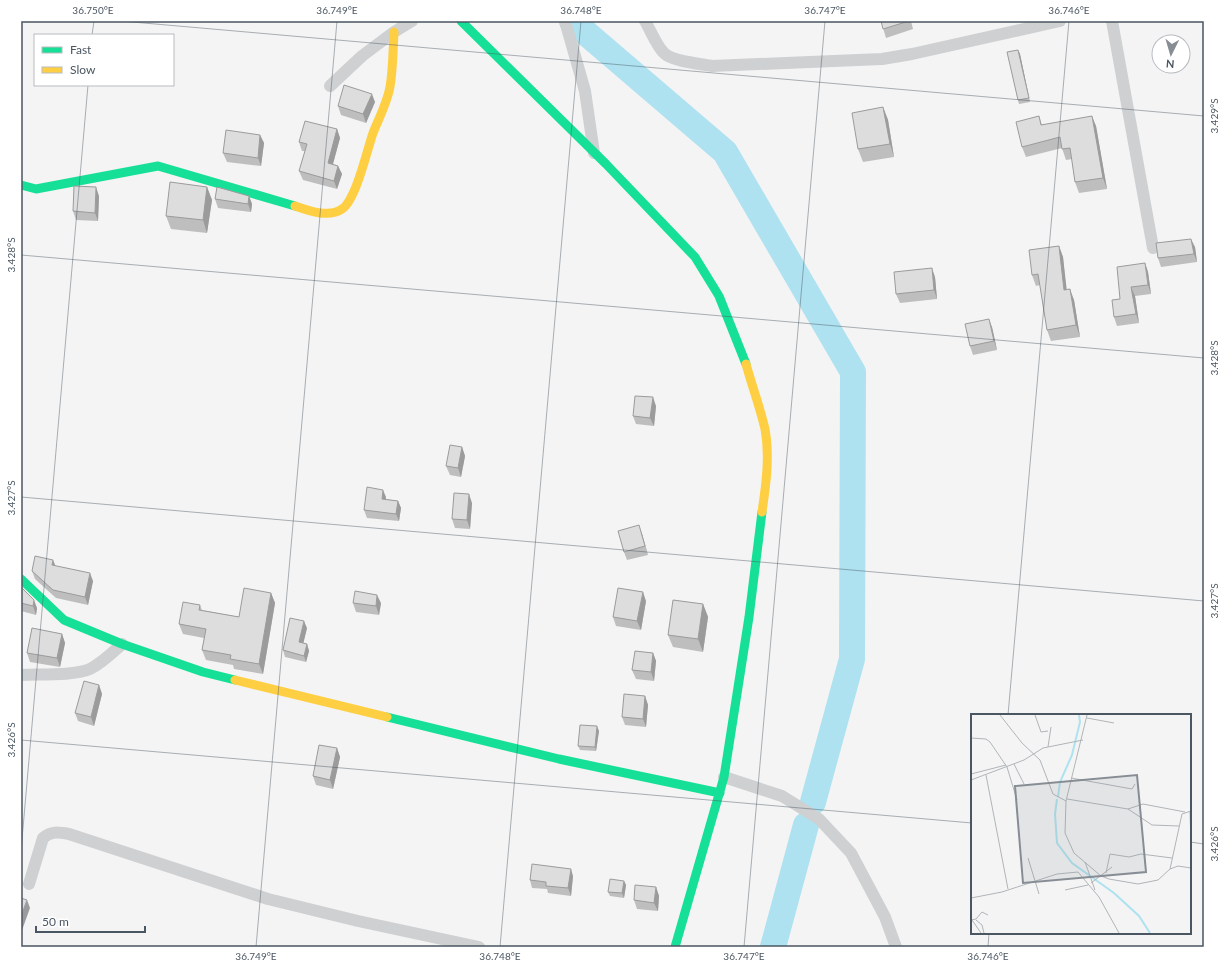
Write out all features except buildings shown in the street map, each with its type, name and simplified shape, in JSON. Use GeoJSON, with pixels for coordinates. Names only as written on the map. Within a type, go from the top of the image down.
{"type":"FeatureCollection","features":[{"type":"Feature","properties":{"kind":"street"},"geometry":{"type":"LineString","coordinates":[[330,86],[362,56],[394,32],[412,21]]}},
{"type":"Feature","properties":{"kind":"street"},"geometry":{"type":"LineString","coordinates":[[461,21],[666,225],[695,257],[720,296],[744,356],[765,430],[767,458],[766,484],[749,618],[724,777],[675,947]]}},
{"type":"Feature","properties":{"kind":"street"},"geometry":{"type":"LineString","coordinates":[[565,21],[585,91],[594,153]]}},
{"type":"Feature","properties":{"kind":"street"},"geometry":{"type":"LineString","coordinates":[[645,21],[665,54],[693,63],[712,66],[882,59],[912,54],[1060,21]]}},
{"type":"Feature","properties":{"kind":"street"},"geometry":{"type":"LineString","coordinates":[[1112,21],[1153,248]]}},
{"type":"Feature","properties":{"kind":"street"},"geometry":{"type":"LineString","coordinates":[[21,185],[36,189],[158,166],[307,210],[324,214],[336,212],[345,206],[352,195],[373,133],[383,110],[390,88],[394,32]]}},
{"type":"Feature","properties":{"kind":"street"},"geometry":{"type":"LineString","coordinates":[[21,579],[64,620],[122,644],[203,672],[559,759],[655,778],[720,793]]}},
{"type":"Feature","properties":{"kind":"street"},"geometry":{"type":"LineString","coordinates":[[21,675],[74,673],[89,669],[98,664],[122,644]]}},
{"type":"Feature","properties":{"kind":"street"},"geometry":{"type":"LineString","coordinates":[[724,777],[782,796],[819,819],[851,853],[885,917],[896,947]]}},
{"type":"Feature","properties":{"kind":"street"},"geometry":{"type":"LineString","coordinates":[[29,884],[43,838],[48,833],[57,832],[69,834],[268,899],[479,947]]}},
{"type":"Feature","properties":{"kind":"waterway"},"geometry":{"type":"LineString","coordinates":[[572,21],[725,152],[853,372],[852,659],[813,802]]}},
{"type":"Feature","properties":{"kind":"waterway"},"geometry":{"type":"LineString","coordinates":[[773,947],[806,825]]}},
{"type":"Feature","properties":{"kind":"traffic: fast"},"geometry":{"type":"LineString","coordinates":[[461,21],[606,164],[695,257],[719,296],[746,364]]}},
{"type":"Feature","properties":{"kind":"traffic: fast"},"geometry":{"type":"LineString","coordinates":[[21,185],[36,189],[158,166],[295,206]]}},
{"type":"Feature","properties":{"kind":"traffic: fast"},"geometry":{"type":"LineString","coordinates":[[675,947],[724,777],[749,617],[762,512]]}},
{"type":"Feature","properties":{"kind":"traffic: fast"},"geometry":{"type":"LineString","coordinates":[[21,579],[64,620],[122,644],[203,672],[235,680]]}},
{"type":"Feature","properties":{"kind":"traffic: fast"},"geometry":{"type":"LineString","coordinates":[[387,717],[559,759],[720,793]]}},
{"type":"Feature","properties":{"kind":"traffic: slow"},"geometry":{"type":"LineString","coordinates":[[295,206],[319,213],[337,212],[347,204],[352,196],[373,133],[389,93],[392,73],[394,32]]}},
{"type":"Feature","properties":{"kind":"traffic: slow"},"geometry":{"type":"LineString","coordinates":[[746,364],[765,429],[767,470],[762,512]]}},
{"type":"Feature","properties":{"kind":"traffic: slow"},"geometry":{"type":"LineString","coordinates":[[235,680],[387,717]]}}]}
